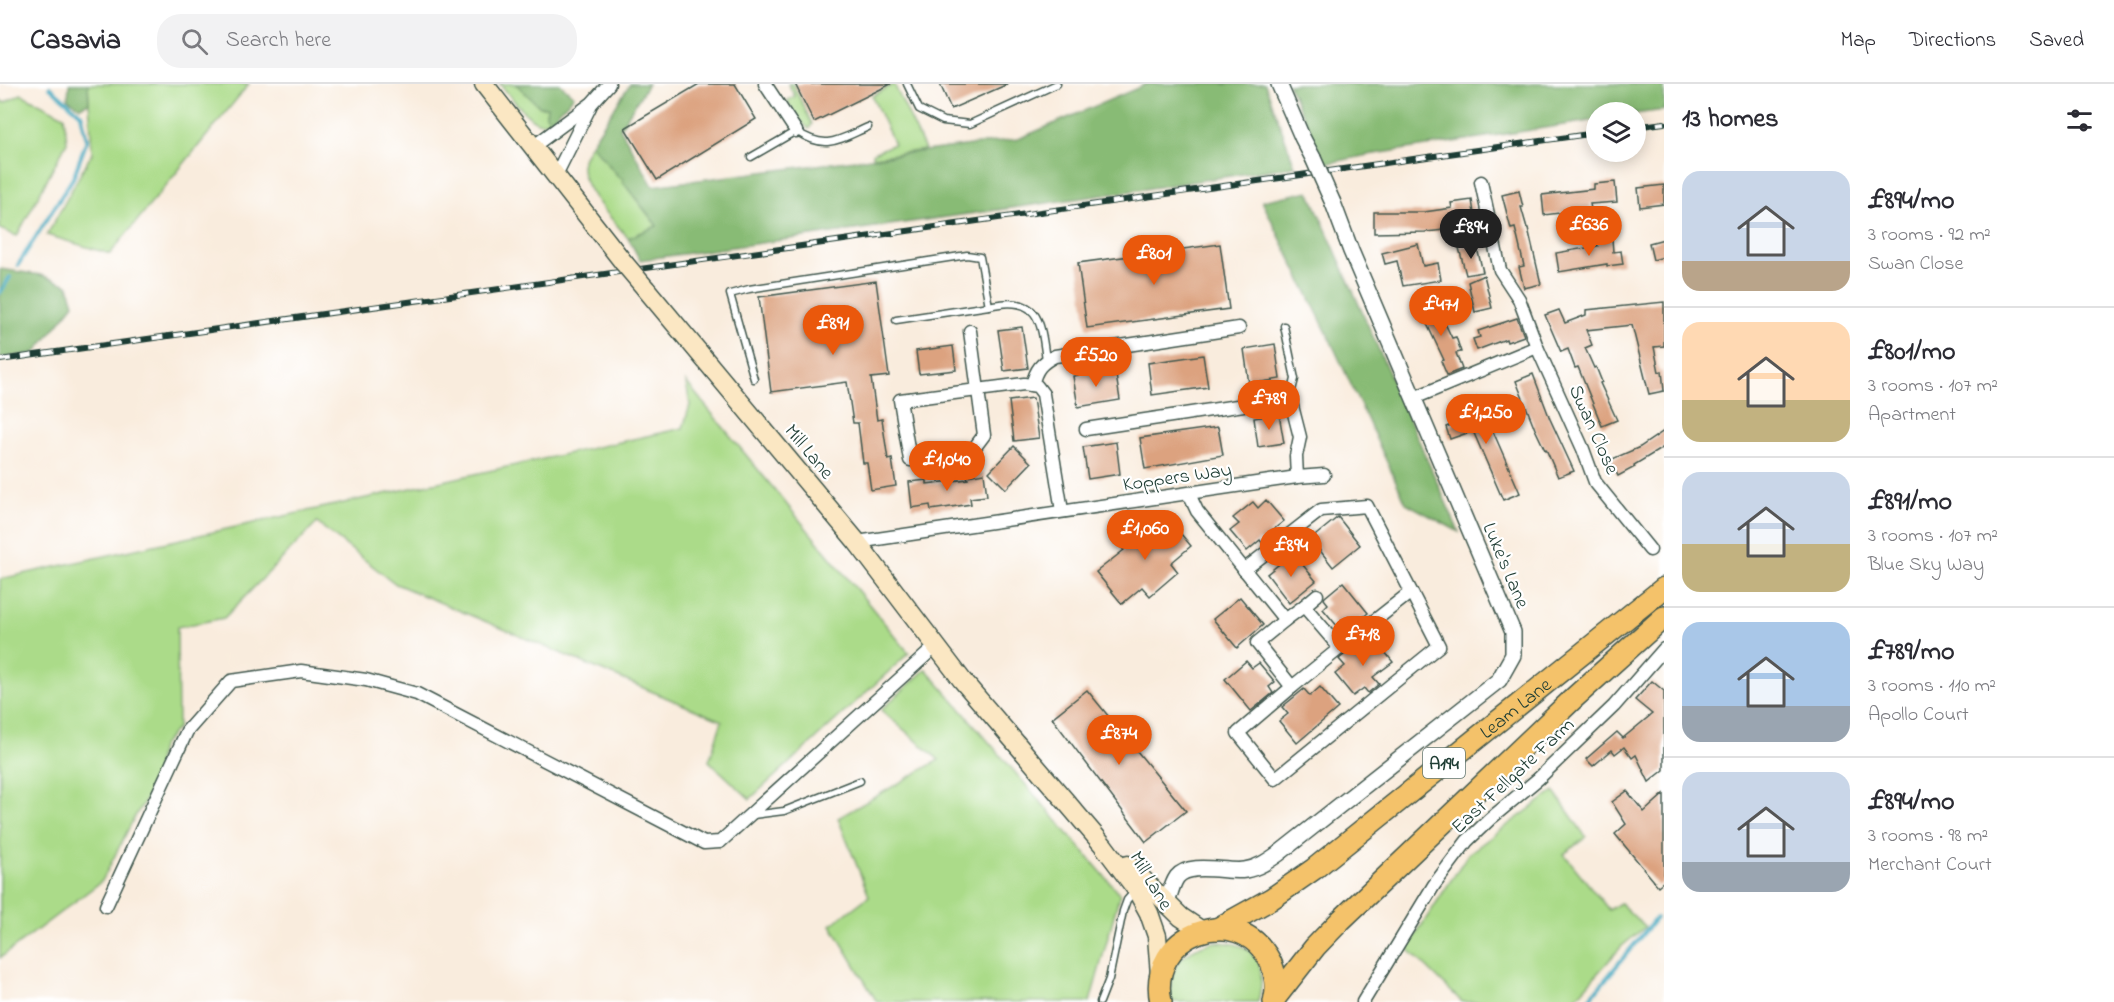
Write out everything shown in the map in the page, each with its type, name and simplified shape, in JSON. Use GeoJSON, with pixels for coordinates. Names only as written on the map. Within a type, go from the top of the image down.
{"type":"FeatureCollection","features":[{"type":"Feature","properties":{"kind":"highway","name":"Leam Lane"},"geometry":{"type":"LineString","coordinates":[[1158,992],[1164,964],[1174,948],[1190,936],[1210,930],[1271,899],[1314,869],[1664,588]]}},
{"type":"Feature","properties":{"kind":"highway","name":"Leam Lane"},"geometry":{"type":"LineString","coordinates":[[1277,996],[1289,962],[1310,940],[1320,931],[1341,920],[1575,697],[1664,617]]}},
{"type":"Feature","properties":{"kind":"highway","name":"Leam Lane"},"geometry":{"type":"LineString","coordinates":[[1210,930],[1231,930],[1245,935],[1256,943],[1266,954],[1272,967],[1277,996]]}},
{"type":"Feature","properties":{"kind":"main road","name":"Mill Lane"},"geometry":{"type":"LineString","coordinates":[[484,84],[624,263],[857,542],[962,680],[1103,845],[1136,889],[1154,924],[1158,942],[1158,992]]}},
{"type":"Feature","properties":{"kind":"main road","name":"Mill Lane"},"geometry":{"type":"LineString","coordinates":[[1103,845],[1135,871],[1189,923],[1210,930]]}},
{"type":"Feature","properties":{"kind":"street"},"geometry":{"type":"LineString","coordinates":[[534,146],[592,103],[609,84]]}},
{"type":"Feature","properties":{"kind":"street"},"geometry":{"type":"LineString","coordinates":[[765,84],[796,131]]}},
{"type":"Feature","properties":{"kind":"street","name":"Luke's Lane"},"geometry":{"type":"LineString","coordinates":[[1167,903],[1177,876],[1184,871],[1193,869],[1241,871],[1267,862],[1499,680],[1513,655],[1513,632],[1346,240],[1333,203],[1279,84]]}},
{"type":"Feature","properties":{"kind":"street"},"geometry":{"type":"LineString","coordinates":[[556,176],[592,103]]}},
{"type":"Feature","properties":{"kind":"street","name":"Swan Close"},"geometry":{"type":"LineString","coordinates":[[1481,182],[1500,270],[1519,299],[1595,482],[1650,550]]}},
{"type":"Feature","properties":{"kind":"street"},"geometry":{"type":"LineString","coordinates":[[1032,385],[1042,362],[1055,356],[1239,328]]}},
{"type":"Feature","properties":{"kind":"street"},"geometry":{"type":"LineString","coordinates":[[970,331],[978,390],[984,435],[979,445],[972,451],[910,460],[900,400],[978,390],[1024,384],[1037,386],[1043,394],[1062,511]]}},
{"type":"Feature","properties":{"kind":"street"},"geometry":{"type":"LineString","coordinates":[[1414,398],[1537,347]]}},
{"type":"Feature","properties":{"kind":"street"},"geometry":{"type":"LineString","coordinates":[[1086,429],[1290,399],[1300,437],[1296,456],[1297,477]]}},
{"type":"Feature","properties":{"kind":"street","name":"Koppers Way"},"geometry":{"type":"LineString","coordinates":[[857,542],[1297,477],[1324,475]]}},
{"type":"Feature","properties":{"kind":"street"},"geometry":{"type":"LineString","coordinates":[[1189,494],[1197,511],[1285,620]]}},
{"type":"Feature","properties":{"kind":"street"},"geometry":{"type":"LineString","coordinates":[[1245,570],[1321,510],[1367,506],[1412,592],[1439,646],[1275,779],[1238,733],[1340,648],[1412,592]]}},
{"type":"Feature","properties":{"kind":"street"},"geometry":{"type":"LineString","coordinates":[[1292,687],[1257,643],[1317,595]]}},
{"type":"Feature","properties":{"kind":"street"},"geometry":{"type":"LineString","coordinates":[[1304,606],[1340,648]]}},
{"type":"Feature","properties":{"kind":"street"},"geometry":{"type":"LineString","coordinates":[[106,906],[188,731],[231,681],[301,671],[366,680],[417,694],[704,843],[720,842],[936,646]]}},
{"type":"Feature","properties":{"kind":"street","name":"East Fellgate Farm"},"geometry":{"type":"LineString","coordinates":[[1363,1002],[1434,885],[1467,841],[1538,779],[1614,706],[1664,649]]}},
{"type":"Feature","properties":{"kind":"lane"},"geometry":{"type":"LineString","coordinates":[[907,84],[919,109],[943,121],[970,123],[1057,84]]}},
{"type":"Feature","properties":{"kind":"lane"},"geometry":{"type":"LineString","coordinates":[[751,157],[796,131],[820,143],[836,141],[868,127]]}},
{"type":"Feature","properties":{"kind":"lane"},"geometry":{"type":"LineString","coordinates":[[754,379],[730,294],[749,289],[967,255],[980,257],[989,306]]}},
{"type":"Feature","properties":{"kind":"lane"},"geometry":{"type":"LineString","coordinates":[[896,320],[989,306],[1021,304],[1037,315],[1042,326],[1046,360]]}},
{"type":"Feature","properties":{"kind":"lane"},"geometry":{"type":"LineString","coordinates":[[1284,326],[1295,379],[1290,399]]}},
{"type":"Feature","properties":{"kind":"lane"},"geometry":{"type":"LineString","coordinates":[[750,815],[784,811],[860,781]]}},
{"type":"Feature","properties":{"kind":"lane"},"geometry":{"type":"LineString","coordinates":[[1100,1002],[1109,979],[1127,900],[1136,889]]}},
{"type":"Feature","properties":{"kind":"green space"},"geometry":{"type":"Polygon","coordinates":[[[69,84],[88,84],[89,103],[80,107],[68,99],[69,84]]]}},
{"type":"Feature","properties":{"kind":"green space"},"geometry":{"type":"Polygon","coordinates":[[[88,84],[249,84],[110,254],[47,235],[92,153],[88,84]]]}},
{"type":"Feature","properties":{"kind":"green space"},"geometry":{"type":"Polygon","coordinates":[[[500,84],[516,84],[540,107],[547,107],[546,115],[551,120],[541,123],[533,120],[500,84]]]}},
{"type":"Feature","properties":{"kind":"green space"},"geometry":{"type":"Polygon","coordinates":[[[516,84],[560,84],[574,96],[551,120],[546,115],[547,107],[540,107],[516,84]]]}},
{"type":"Feature","properties":{"kind":"green space"},"geometry":{"type":"Polygon","coordinates":[[[630,84],[648,84],[620,128],[653,186],[1018,139],[1147,84],[1265,84],[1295,166],[640,260],[628,238],[657,226],[623,179],[591,144],[630,84]]]}},
{"type":"Feature","properties":{"kind":"green space"},"geometry":{"type":"Polygon","coordinates":[[[788,84],[793,84],[812,124],[809,129],[797,118],[787,101],[795,96],[788,84]]]}},
{"type":"Feature","properties":{"kind":"green space"},"geometry":{"type":"Polygon","coordinates":[[[894,84],[925,150],[873,157],[873,153],[894,144],[872,96],[894,84]]]}},
{"type":"Feature","properties":{"kind":"green space"},"geometry":{"type":"Polygon","coordinates":[[[1288,84],[1664,84],[1664,110],[1646,112],[1646,102],[1586,102],[1586,122],[1368,155],[1325,164],[1288,84]]]}},
{"type":"Feature","properties":{"kind":"green space"},"geometry":{"type":"Polygon","coordinates":[[[21,94],[64,116],[67,142],[17,236],[0,229],[0,99],[4,103],[21,94]]]}},
{"type":"Feature","properties":{"kind":"green space"},"geometry":{"type":"Polygon","coordinates":[[[591,144],[619,177],[624,179],[623,182],[657,226],[628,238],[607,214],[592,194],[583,175],[583,160],[591,144]]]}},
{"type":"Feature","properties":{"kind":"green space"},"geometry":{"type":"Polygon","coordinates":[[[1309,191],[1459,532],[1406,503],[1327,333],[1262,201],[1309,191]]]}},
{"type":"Feature","properties":{"kind":"green space"},"geometry":{"type":"Polygon","coordinates":[[[0,269],[41,275],[68,285],[74,304],[35,353],[0,358],[0,269]]]}},
{"type":"Feature","properties":{"kind":"green space"},"geometry":{"type":"Polygon","coordinates":[[[686,382],[909,653],[750,799],[709,761],[722,721],[396,584],[317,523],[224,618],[177,627],[178,727],[161,747],[153,788],[134,818],[102,881],[0,958],[0,579],[683,428],[690,405],[686,382]]]}},
{"type":"Feature","properties":{"kind":"green space"},"geometry":{"type":"Polygon","coordinates":[[[926,669],[1120,894],[1090,1002],[877,1002],[831,925],[869,896],[838,818],[939,760],[881,710],[926,669]]]}},
{"type":"Feature","properties":{"kind":"green space"},"geometry":{"type":"Polygon","coordinates":[[[1554,791],[1586,837],[1564,854],[1609,910],[1620,903],[1645,927],[1622,946],[1572,1002],[1462,1002],[1407,948],[1468,854],[1554,791]]]}},
{"type":"Feature","properties":{"kind":"green space"},"geometry":{"type":"Polygon","coordinates":[[[1214,942],[1240,946],[1249,950],[1256,957],[1261,975],[1258,1002],[1171,1002],[1172,979],[1179,962],[1193,950],[1214,942]]]}},
{"type":"Feature","properties":{"kind":"building"},"geometry":{"type":"Polygon","coordinates":[[[699,84],[735,84],[756,119],[657,180],[625,128],[699,84]]]}},
{"type":"Feature","properties":{"kind":"building"},"geometry":{"type":"Polygon","coordinates":[[[795,84],[891,84],[814,122],[795,84]]]}},
{"type":"Feature","properties":{"kind":"building"},"geometry":{"type":"Polygon","coordinates":[[[940,84],[1008,84],[951,109],[940,84]]]}},
{"type":"Feature","properties":{"kind":"building"},"geometry":{"type":"Polygon","coordinates":[[[1615,182],[1617,202],[1590,204],[1591,209],[1544,215],[1542,195],[1594,189],[1594,184],[1615,182]]]}},
{"type":"Feature","properties":{"kind":"building"},"geometry":{"type":"Polygon","coordinates":[[[1664,185],[1664,204],[1640,207],[1638,188],[1664,185]]]}},
{"type":"Feature","properties":{"kind":"building"},"geometry":{"type":"Polygon","coordinates":[[[1519,191],[1541,284],[1524,288],[1519,267],[1524,266],[1518,240],[1515,228],[1511,229],[1502,195],[1519,191]]]}},
{"type":"Feature","properties":{"kind":"building"},"geometry":{"type":"Polygon","coordinates":[[[1472,200],[1475,220],[1444,225],[1445,230],[1374,233],[1374,212],[1424,212],[1452,208],[1451,203],[1472,200]]]}},
{"type":"Feature","properties":{"kind":"building"},"geometry":{"type":"Polygon","coordinates":[[[1612,239],[1613,252],[1621,251],[1623,264],[1607,266],[1607,264],[1559,272],[1556,253],[1598,246],[1597,242],[1612,239]]]}},
{"type":"Feature","properties":{"kind":"building"},"geometry":{"type":"Polygon","coordinates":[[[1664,239],[1664,257],[1653,260],[1649,243],[1664,239]]]}},
{"type":"Feature","properties":{"kind":"building"},"geometry":{"type":"Polygon","coordinates":[[[1220,244],[1229,309],[1087,328],[1078,263],[1220,244]]]}},
{"type":"Feature","properties":{"kind":"building"},"geometry":{"type":"Polygon","coordinates":[[[1418,244],[1423,266],[1438,263],[1441,280],[1403,286],[1397,261],[1385,264],[1382,253],[1418,244]]]}},
{"type":"Feature","properties":{"kind":"building"},"geometry":{"type":"Polygon","coordinates":[[[1476,244],[1483,272],[1466,275],[1459,248],[1476,244]]]}},
{"type":"Feature","properties":{"kind":"building"},"geometry":{"type":"Polygon","coordinates":[[[1484,275],[1492,308],[1475,312],[1468,282],[1484,275]]]}},
{"type":"Feature","properties":{"kind":"building"},"geometry":{"type":"Polygon","coordinates":[[[876,281],[889,376],[871,378],[877,420],[882,419],[888,460],[892,459],[896,486],[871,490],[867,463],[863,463],[858,423],[853,423],[847,382],[771,392],[759,297],[876,281]]]}},
{"type":"Feature","properties":{"kind":"building"},"geometry":{"type":"Polygon","coordinates":[[[1431,299],[1452,338],[1456,337],[1461,352],[1456,353],[1462,369],[1447,375],[1441,361],[1444,360],[1416,306],[1431,299]]]}},
{"type":"Feature","properties":{"kind":"building"},"geometry":{"type":"Polygon","coordinates":[[[1664,302],[1664,346],[1654,347],[1659,372],[1662,371],[1664,391],[1649,394],[1632,325],[1586,330],[1592,345],[1585,348],[1594,368],[1596,367],[1602,382],[1600,383],[1617,420],[1602,426],[1578,367],[1575,368],[1568,349],[1561,352],[1545,315],[1559,310],[1565,323],[1586,315],[1586,310],[1664,302]]]}},
{"type":"Feature","properties":{"kind":"building"},"geometry":{"type":"Polygon","coordinates":[[[1517,318],[1524,336],[1507,342],[1506,339],[1477,350],[1473,339],[1480,337],[1478,331],[1517,318]]]}},
{"type":"Feature","properties":{"kind":"building"},"geometry":{"type":"Polygon","coordinates":[[[1022,327],[1028,368],[1004,371],[998,330],[1022,327]]]}},
{"type":"Feature","properties":{"kind":"building"},"geometry":{"type":"Polygon","coordinates":[[[1275,344],[1280,379],[1249,384],[1244,349],[1275,344]]]}},
{"type":"Feature","properties":{"kind":"building"},"geometry":{"type":"Polygon","coordinates":[[[953,346],[956,370],[919,374],[916,351],[953,346]]]}},
{"type":"Feature","properties":{"kind":"building"},"geometry":{"type":"Polygon","coordinates":[[[1203,355],[1208,387],[1152,395],[1148,363],[1203,355]]]}},
{"type":"Feature","properties":{"kind":"building"},"geometry":{"type":"Polygon","coordinates":[[[1115,369],[1120,400],[1078,407],[1073,376],[1115,369]]]}},
{"type":"Feature","properties":{"kind":"building"},"geometry":{"type":"Polygon","coordinates":[[[1533,374],[1550,419],[1574,471],[1558,477],[1535,429],[1516,381],[1533,374]]]}},
{"type":"Feature","properties":{"kind":"building"},"geometry":{"type":"Polygon","coordinates":[[[1478,397],[1520,493],[1503,500],[1473,431],[1450,439],[1446,427],[1466,419],[1460,404],[1478,397]]]}},
{"type":"Feature","properties":{"kind":"building"},"geometry":{"type":"Polygon","coordinates":[[[1033,398],[1039,438],[1014,441],[1009,401],[1033,398]]]}},
{"type":"Feature","properties":{"kind":"building"},"geometry":{"type":"Polygon","coordinates":[[[1279,414],[1284,443],[1258,447],[1254,418],[1279,414]]]}},
{"type":"Feature","properties":{"kind":"building"},"geometry":{"type":"Polygon","coordinates":[[[1218,427],[1223,455],[1145,469],[1140,438],[1218,427]]]}},
{"type":"Feature","properties":{"kind":"building"},"geometry":{"type":"Polygon","coordinates":[[[1664,431],[1664,447],[1618,476],[1610,460],[1640,447],[1664,431]]]}},
{"type":"Feature","properties":{"kind":"building"},"geometry":{"type":"Polygon","coordinates":[[[1116,442],[1120,474],[1088,479],[1083,447],[1116,442]]]}},
{"type":"Feature","properties":{"kind":"building"},"geometry":{"type":"Polygon","coordinates":[[[1014,446],[1031,463],[1006,489],[989,472],[1014,446]]]}},
{"type":"Feature","properties":{"kind":"building"},"geometry":{"type":"Polygon","coordinates":[[[984,473],[987,496],[970,498],[971,504],[931,510],[930,505],[912,508],[909,482],[927,480],[927,484],[968,479],[967,476],[984,473]]]}},
{"type":"Feature","properties":{"kind":"building"},"geometry":{"type":"Polygon","coordinates":[[[1266,500],[1284,521],[1269,533],[1273,537],[1263,544],[1260,540],[1247,551],[1230,531],[1239,524],[1233,518],[1253,502],[1258,508],[1266,500]]]}},
{"type":"Feature","properties":{"kind":"building"},"geometry":{"type":"Polygon","coordinates":[[[1165,515],[1191,546],[1171,563],[1178,572],[1150,596],[1142,587],[1122,604],[1096,572],[1124,550],[1119,545],[1134,533],[1137,537],[1165,515]]]}},
{"type":"Feature","properties":{"kind":"building"},"geometry":{"type":"Polygon","coordinates":[[[1338,517],[1360,545],[1333,567],[1311,539],[1338,517]]]}},
{"type":"Feature","properties":{"kind":"building"},"geometry":{"type":"Polygon","coordinates":[[[1293,553],[1316,581],[1289,603],[1267,574],[1293,553]]]}},
{"type":"Feature","properties":{"kind":"building"},"geometry":{"type":"Polygon","coordinates":[[[1343,582],[1368,613],[1350,628],[1345,622],[1338,627],[1323,609],[1328,604],[1325,597],[1343,582]]]}},
{"type":"Feature","properties":{"kind":"building"},"geometry":{"type":"Polygon","coordinates":[[[1240,597],[1263,625],[1237,648],[1213,619],[1240,597]]]}},
{"type":"Feature","properties":{"kind":"building"},"geometry":{"type":"Polygon","coordinates":[[[1376,641],[1393,662],[1373,677],[1379,684],[1368,693],[1364,688],[1353,696],[1335,674],[1345,666],[1339,659],[1361,642],[1366,648],[1376,641]]]}},
{"type":"Feature","properties":{"kind":"building"},"geometry":{"type":"Polygon","coordinates":[[[1246,661],[1252,668],[1259,663],[1275,682],[1269,687],[1273,693],[1251,711],[1225,679],[1246,661]]]}},
{"type":"Feature","properties":{"kind":"building"},"geometry":{"type":"Polygon","coordinates":[[[1652,681],[1664,691],[1664,770],[1649,782],[1636,755],[1632,758],[1624,747],[1615,754],[1612,750],[1593,766],[1586,759],[1617,732],[1623,738],[1652,714],[1635,700],[1652,681]]]}},
{"type":"Feature","properties":{"kind":"building"},"geometry":{"type":"Polygon","coordinates":[[[1320,687],[1338,708],[1297,743],[1279,721],[1288,714],[1282,707],[1304,689],[1310,696],[1320,687]]]}},
{"type":"Feature","properties":{"kind":"building"},"geometry":{"type":"Polygon","coordinates":[[[1087,690],[1186,811],[1146,842],[1052,718],[1087,690]]]}},
{"type":"Feature","properties":{"kind":"building"},"geometry":{"type":"Polygon","coordinates":[[[1627,791],[1644,812],[1664,794],[1664,881],[1658,886],[1615,834],[1626,824],[1612,802],[1627,791]]]}},
{"type":"Feature","properties":{"kind":"waterway"},"geometry":{"type":"LineString","coordinates":[[18,265],[73,178],[87,140],[81,114],[50,87]]}},
{"type":"Feature","properties":{"kind":"waterway"},"geometry":{"type":"LineString","coordinates":[[0,293],[10,277]]}},
{"type":"Feature","properties":{"kind":"waterway"},"geometry":{"type":"LineString","coordinates":[[1587,1002],[1656,918]]}},
{"type":"Feature","properties":{"kind":"railway"},"geometry":{"type":"LineString","coordinates":[[1646,125],[1664,123]]}},
{"type":"Feature","properties":{"kind":"railway"},"geometry":{"type":"LineString","coordinates":[[0,360],[1586,134]]}}]}
